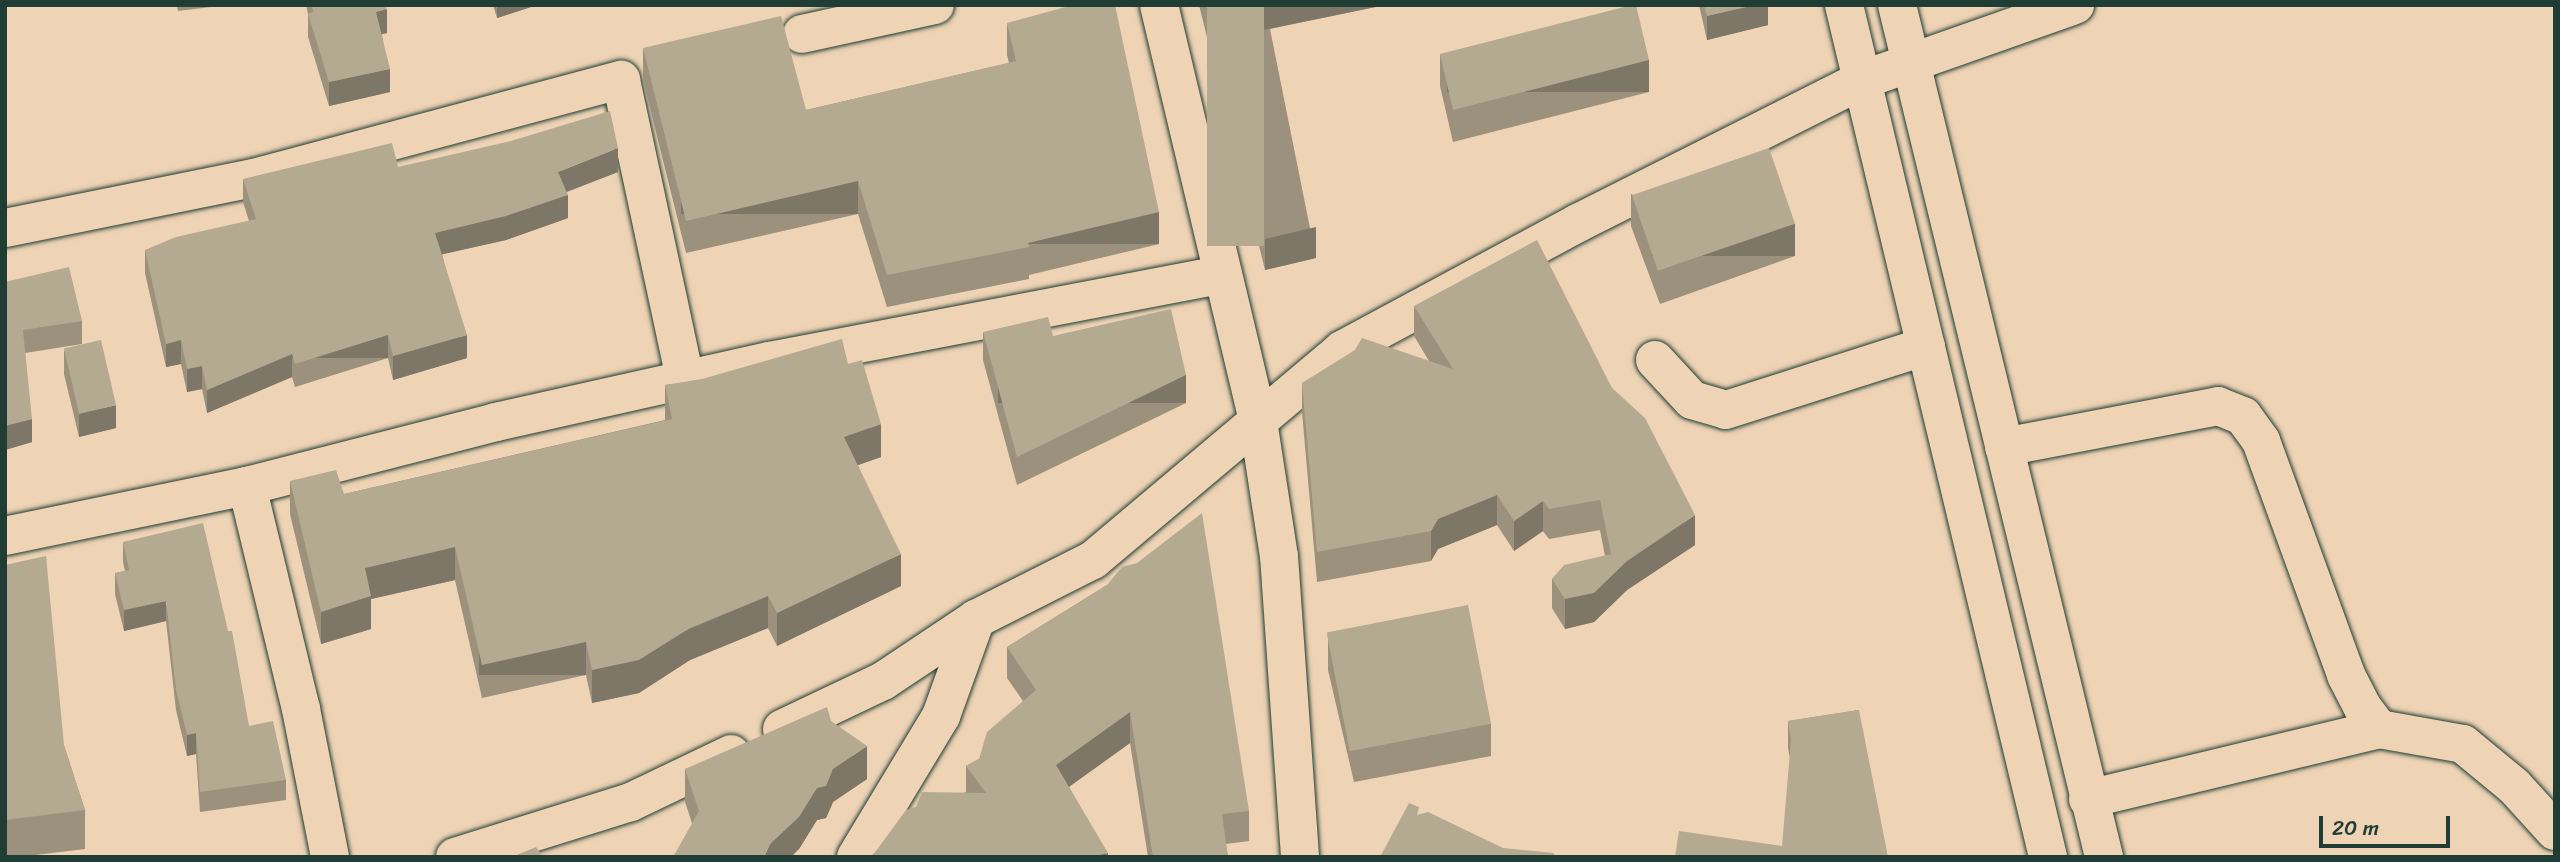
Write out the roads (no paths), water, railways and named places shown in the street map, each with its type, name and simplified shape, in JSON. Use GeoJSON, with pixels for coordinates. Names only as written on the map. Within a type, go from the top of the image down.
{"type":"FeatureCollection","features":[{"type":"Feature","properties":{"kind":"street"},"geometry":{"type":"LineString","coordinates":[[802,34],[935,5]]}},
{"type":"Feature","properties":{"kind":"street"},"geometry":{"type":"LineString","coordinates":[[1159,5],[1258,421],[1279,556],[1300,857]]}},
{"type":"Feature","properties":{"kind":"street"},"geometry":{"type":"LineString","coordinates":[[1844,5],[2048,857]]}},
{"type":"Feature","properties":{"kind":"street"},"geometry":{"type":"LineString","coordinates":[[1897,5],[2104,857]]}},
{"type":"Feature","properties":{"kind":"street"},"geometry":{"type":"LineString","coordinates":[[455,857],[631,802],[883,681],[976,619],[1093,560],[1342,350],[1578,223],[1862,80],[2075,5]]}},
{"type":"Feature","properties":{"kind":"street"},"geometry":{"type":"LineString","coordinates":[[5,228],[254,178],[621,80],[685,379]]}},
{"type":"Feature","properties":{"kind":"street"},"geometry":{"type":"LineString","coordinates":[[5,536],[247,486],[685,379],[1223,274]]}},
{"type":"Feature","properties":{"kind":"street"},"geometry":{"type":"LineString","coordinates":[[1656,360],[1692,400],[1726,410],[1926,346]]}},
{"type":"Feature","properties":{"kind":"street"},"geometry":{"type":"LineString","coordinates":[[2004,447],[2218,406],[2243,416],[2261,441],[2346,675],[2379,729]]}},
{"type":"Feature","properties":{"kind":"street"},"geometry":{"type":"LineString","coordinates":[[247,486],[301,709],[330,857]]}},
{"type":"Feature","properties":{"kind":"street"},"geometry":{"type":"LineString","coordinates":[[856,857],[941,716],[976,619]]}},
{"type":"Feature","properties":{"kind":"street"},"geometry":{"type":"LineString","coordinates":[[2088,799],[2379,729],[2463,744],[2514,786],[2555,831]]}}]}
